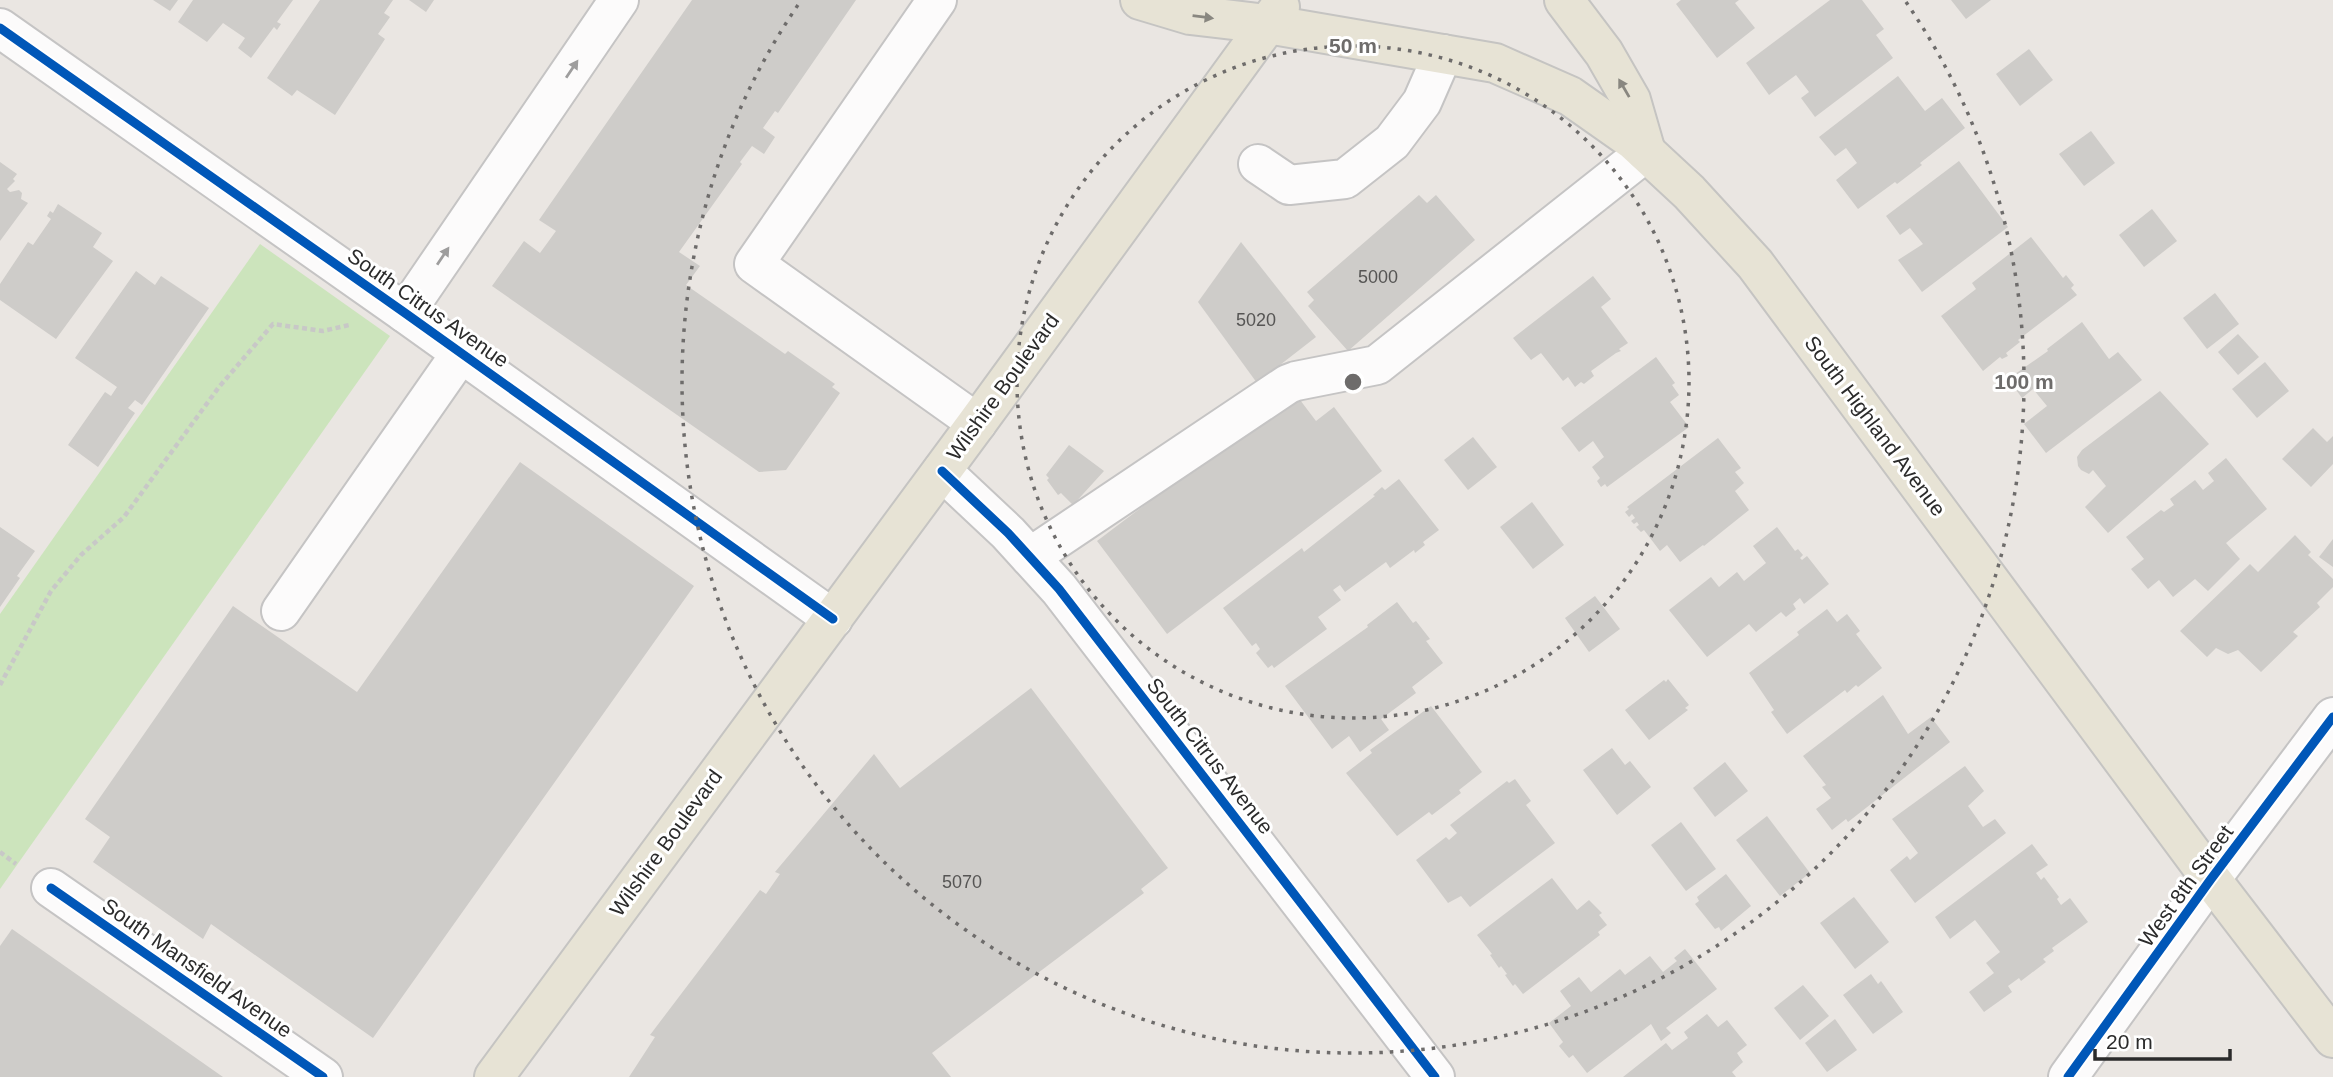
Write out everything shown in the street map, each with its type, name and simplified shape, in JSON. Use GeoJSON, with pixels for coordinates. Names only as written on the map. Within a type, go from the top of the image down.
{"type":"FeatureCollection","features":[{"type":"Feature","properties":{"kind":"main road","name":"South Highland Avenue"},"geometry":{"type":"LineString","coordinates":[[1140,0],[1190,15],[1268,8],[1443,54],[1495,63],[1570,96],[1646,152],[1689,192],[1755,264],[2211,879],[2333,1038]]}},
{"type":"Feature","properties":{"kind":"main road"},"geometry":{"type":"LineString","coordinates":[[1564,0],[1604,53],[1631,100],[1646,152]]}},
{"type":"Feature","properties":{"kind":"main road","name":"Wilshire Boulevard"},"geometry":{"type":"LineString","coordinates":[[494,1077],[977,423],[1268,8]]}},
{"type":"Feature","properties":{"kind":"street"},"geometry":{"type":"LineString","coordinates":[[405,313],[619,0]]}},
{"type":"Feature","properties":{"kind":"street"},"geometry":{"type":"LineString","coordinates":[[937,0],[754,264],[977,423]]}},
{"type":"Feature","properties":{"kind":"street","name":"South Citrus Avenue"},"geometry":{"type":"LineString","coordinates":[[0,28],[833,619]]}},
{"type":"Feature","properties":{"kind":"street"},"geometry":{"type":"LineString","coordinates":[[1258,164],[1289,185],[1345,179],[1392,142],[1422,102],[1443,54]]}},
{"type":"Feature","properties":{"kind":"street"},"geometry":{"type":"LineString","coordinates":[[1030,557],[1288,384],[1377,365],[1646,152]]}},
{"type":"Feature","properties":{"kind":"street"},"geometry":{"type":"LineString","coordinates":[[281,611],[461,353]]}},
{"type":"Feature","properties":{"kind":"street","name":"South Citrus Avenue"},"geometry":{"type":"LineString","coordinates":[[942,471],[1009,533],[1059,589],[1435,1077]]}},
{"type":"Feature","properties":{"kind":"street","name":"West 8th Street"},"geometry":{"type":"LineString","coordinates":[[2068,1077],[2211,879],[2333,717]]}},
{"type":"Feature","properties":{"kind":"street","name":"South Mansfield Avenue"},"geometry":{"type":"LineString","coordinates":[[51,888],[323,1077]]}},
{"type":"Feature","properties":{"kind":"path"},"geometry":{"type":"LineString","coordinates":[[0,685],[51,591],[81,555],[124,517],[219,387],[273,324],[323,331],[405,313]]}},
{"type":"Feature","properties":{"kind":"green space"},"geometry":{"type":"Polygon","coordinates":[[[260,244],[390,336],[0,889],[0,614],[260,244]]]}},
{"type":"Feature","properties":{"kind":"building"},"geometry":{"type":"Polygon","coordinates":[[[153,0],[178,0],[170,11],[153,0]]]}},
{"type":"Feature","properties":{"kind":"building"},"geometry":{"type":"Polygon","coordinates":[[[193,0],[293,0],[277,22],[281,24],[277,30],[274,27],[251,58],[238,48],[245,38],[223,23],[207,42],[178,22],[193,0]]]}},
{"type":"Feature","properties":{"kind":"building"},"geometry":{"type":"Polygon","coordinates":[[[320,0],[393,0],[384,13],[390,17],[378,34],[385,39],[335,115],[297,90],[292,96],[267,78],[320,0]]]}},
{"type":"Feature","properties":{"kind":"building"},"geometry":{"type":"Polygon","coordinates":[[[409,0],[434,0],[426,12],[409,0]]]}},
{"type":"Feature","properties":{"kind":"building"},"geometry":{"type":"Polygon","coordinates":[[[692,0],[856,0],[778,113],[775,111],[763,128],[775,137],[764,154],[752,146],[679,252],[700,266],[686,285],[785,354],[788,351],[835,384],[832,387],[840,393],[786,470],[759,472],[492,286],[524,241],[540,253],[556,231],[539,220],[692,0]]]}},
{"type":"Feature","properties":{"kind":"building"},"geometry":{"type":"Polygon","coordinates":[[[1681,0],[1739,0],[1735,3],[1755,28],[1717,58],[1676,4],[1681,0]]]}},
{"type":"Feature","properties":{"kind":"building"},"geometry":{"type":"Polygon","coordinates":[[[1830,0],[1862,0],[1884,29],[1876,35],[1893,58],[1815,117],[1801,98],[1809,92],[1796,75],[1769,95],[1746,63],[1830,0]]]}},
{"type":"Feature","properties":{"kind":"building"},"geometry":{"type":"Polygon","coordinates":[[[1951,0],[1991,0],[1966,19],[1951,0]]]}},
{"type":"Feature","properties":{"kind":"building"},"geometry":{"type":"Polygon","coordinates":[[[2029,49],[2053,80],[2020,106],[1996,74],[2029,49]]]}},
{"type":"Feature","properties":{"kind":"building"},"geometry":{"type":"Polygon","coordinates":[[[1898,76],[1925,111],[1942,98],[1965,128],[1897,184],[1895,182],[1858,209],[1836,180],[1857,163],[1846,148],[1835,156],[1819,137],[1898,76]]]}},
{"type":"Feature","properties":{"kind":"building"},"geometry":{"type":"Polygon","coordinates":[[[2091,131],[2115,163],[2084,186],[2059,154],[2091,131]]]}},
{"type":"Feature","properties":{"kind":"building"},"geometry":{"type":"Polygon","coordinates":[[[1959,161],[2008,227],[1922,292],[1898,260],[1923,244],[1910,228],[1900,235],[1886,216],[1959,161]]]}},
{"type":"Feature","properties":{"kind":"building"},"geometry":{"type":"Polygon","coordinates":[[[0,162],[17,174],[13,179],[15,181],[7,189],[10,192],[19,190],[22,193],[21,199],[28,203],[0,241],[0,162]]]}},
{"type":"Feature","properties":{"kind":"building"},"geometry":{"type":"Polygon","coordinates":[[[1419,195],[1427,203],[1436,195],[1475,240],[1348,351],[1308,306],[1314,300],[1307,292],[1419,195]]]}},
{"type":"Feature","properties":{"kind":"building"},"geometry":{"type":"Polygon","coordinates":[[[58,204],[102,233],[93,247],[113,261],[56,339],[0,300],[0,284],[28,242],[33,245],[51,219],[47,216],[50,211],[53,213],[58,204]]]}},
{"type":"Feature","properties":{"kind":"building"},"geometry":{"type":"Polygon","coordinates":[[[2152,209],[2177,241],[2144,267],[2119,235],[2152,209]]]}},
{"type":"Feature","properties":{"kind":"building"},"geometry":{"type":"Polygon","coordinates":[[[2031,237],[2063,278],[2066,275],[2074,285],[2071,288],[2077,295],[2018,340],[2020,342],[2006,353],[2008,356],[2002,359],[2000,357],[1983,371],[1941,316],[1976,289],[1972,283],[2031,237]]]}},
{"type":"Feature","properties":{"kind":"building"},"geometry":{"type":"Polygon","coordinates":[[[1241,242],[1316,337],[1257,383],[1198,302],[1241,242]]]}},
{"type":"Feature","properties":{"kind":"building"},"geometry":{"type":"Polygon","coordinates":[[[136,271],[155,285],[161,276],[209,308],[142,405],[135,400],[128,408],[135,413],[98,467],[68,445],[105,392],[111,396],[117,387],[75,358],[136,271]]]}},
{"type":"Feature","properties":{"kind":"building"},"geometry":{"type":"Polygon","coordinates":[[[1593,276],[1611,299],[1601,307],[1628,343],[1619,349],[1621,351],[1591,371],[1594,376],[1575,387],[1568,377],[1563,381],[1541,353],[1531,360],[1513,338],[1593,276]]]}},
{"type":"Feature","properties":{"kind":"building"},"geometry":{"type":"Polygon","coordinates":[[[2215,293],[2239,324],[2207,349],[2183,318],[2215,293]]]}},
{"type":"Feature","properties":{"kind":"building"},"geometry":{"type":"Polygon","coordinates":[[[2082,322],[2109,359],[2118,352],[2142,380],[2046,453],[2024,424],[2047,406],[2033,389],[2022,398],[2008,379],[2048,351],[2047,349],[2082,322]]]}},
{"type":"Feature","properties":{"kind":"building"},"geometry":{"type":"Polygon","coordinates":[[[2238,334],[2259,357],[2238,375],[2218,352],[2238,334]]]}},
{"type":"Feature","properties":{"kind":"building"},"geometry":{"type":"Polygon","coordinates":[[[1656,357],[1675,383],[1672,385],[1679,395],[1670,402],[1689,427],[1607,487],[1605,484],[1601,487],[1597,481],[1600,478],[1592,467],[1604,457],[1593,441],[1579,452],[1561,428],[1656,357]]]}},
{"type":"Feature","properties":{"kind":"building"},"geometry":{"type":"Polygon","coordinates":[[[2265,362],[2289,391],[2257,418],[2232,389],[2265,362]]]}},
{"type":"Feature","properties":{"kind":"building"},"geometry":{"type":"Polygon","coordinates":[[[2160,391],[2209,444],[2108,533],[2085,507],[2106,486],[2093,470],[2089,474],[2081,470],[2077,457],[2082,450],[2160,391]]]}},
{"type":"Feature","properties":{"kind":"building"},"geometry":{"type":"Polygon","coordinates":[[[1294,392],[1316,421],[1334,407],[1382,471],[1167,634],[1097,541],[1294,392]]]}},
{"type":"Feature","properties":{"kind":"building"},"geometry":{"type":"Polygon","coordinates":[[[2313,428],[2327,442],[2333,436],[2333,464],[2311,487],[2282,459],[2313,428]]]}},
{"type":"Feature","properties":{"kind":"building"},"geometry":{"type":"Polygon","coordinates":[[[1473,437],[1497,467],[1468,490],[1444,460],[1473,437]]]}},
{"type":"Feature","properties":{"kind":"building"},"geometry":{"type":"Polygon","coordinates":[[[1718,438],[1741,468],[1735,472],[1744,483],[1735,491],[1749,510],[1680,562],[1667,545],[1660,551],[1644,530],[1641,532],[1636,527],[1639,525],[1637,522],[1634,524],[1631,521],[1635,518],[1632,514],[1629,517],[1625,512],[1629,509],[1627,507],[1718,438]]]}},
{"type":"Feature","properties":{"kind":"building"},"geometry":{"type":"Polygon","coordinates":[[[1069,445],[1104,471],[1073,505],[1061,493],[1058,495],[1046,475],[1069,445]]]}},
{"type":"Feature","properties":{"kind":"building"},"geometry":{"type":"Polygon","coordinates":[[[2226,458],[2267,509],[2226,543],[2240,559],[2208,591],[2195,579],[2173,597],[2159,580],[2148,589],[2131,569],[2144,559],[2126,537],[2161,510],[2164,512],[2174,505],[2170,499],[2195,480],[2203,490],[2214,481],[2208,473],[2226,458]]]}},
{"type":"Feature","properties":{"kind":"building"},"geometry":{"type":"Polygon","coordinates":[[[520,462],[694,586],[373,1038],[211,924],[203,939],[93,862],[110,837],[85,819],[233,606],[357,692],[520,462]]]}},
{"type":"Feature","properties":{"kind":"building"},"geometry":{"type":"Polygon","coordinates":[[[1399,479],[1439,530],[1423,542],[1425,545],[1415,553],[1414,550],[1390,568],[1386,562],[1345,592],[1340,585],[1333,590],[1341,600],[1318,617],[1327,629],[1274,668],[1272,665],[1268,668],[1256,653],[1260,649],[1256,643],[1252,646],[1223,608],[1302,548],[1304,552],[1375,496],[1373,495],[1382,487],[1385,490],[1399,479]]]}},
{"type":"Feature","properties":{"kind":"building"},"geometry":{"type":"Polygon","coordinates":[[[1532,502],[1564,545],[1533,569],[1500,527],[1532,502]]]}},
{"type":"Feature","properties":{"kind":"building"},"geometry":{"type":"Polygon","coordinates":[[[0,527],[35,551],[0,607],[0,527]]]}},
{"type":"Feature","properties":{"kind":"building"},"geometry":{"type":"Polygon","coordinates":[[[1777,527],[1795,551],[1798,549],[1803,555],[1800,558],[1802,560],[1807,556],[1829,584],[1804,604],[1800,598],[1793,604],[1796,609],[1786,617],[1781,612],[1756,632],[1749,624],[1707,657],[1669,610],[1711,577],[1719,587],[1737,572],[1744,581],[1766,563],[1753,546],[1777,527]]]}},
{"type":"Feature","properties":{"kind":"building"},"geometry":{"type":"Polygon","coordinates":[[[2295,535],[2311,552],[2308,555],[2333,579],[2333,587],[2317,603],[2320,607],[2293,632],[2298,636],[2261,672],[2238,650],[2228,654],[2216,648],[2207,657],[2180,631],[2250,564],[2258,572],[2295,535]]]}},
{"type":"Feature","properties":{"kind":"building"},"geometry":{"type":"Polygon","coordinates":[[[2333,539],[2333,567],[2319,557],[2333,539]]]}},
{"type":"Feature","properties":{"kind":"building"},"geometry":{"type":"Polygon","coordinates":[[[1595,596],[1620,629],[1589,652],[1565,618],[1595,596]]]}},
{"type":"Feature","properties":{"kind":"building"},"geometry":{"type":"Polygon","coordinates":[[[1397,602],[1430,639],[1426,641],[1443,663],[1412,687],[1416,693],[1381,719],[1389,730],[1360,752],[1349,736],[1332,749],[1285,686],[1368,627],[1367,625],[1397,602]]]}},
{"type":"Feature","properties":{"kind":"building"},"geometry":{"type":"Polygon","coordinates":[[[1827,609],[1837,622],[1847,614],[1860,631],[1856,634],[1882,668],[1858,687],[1856,685],[1847,693],[1845,690],[1787,734],[1749,673],[1799,635],[1797,632],[1827,609]]]}},
{"type":"Feature","properties":{"kind":"building"},"geometry":{"type":"Polygon","coordinates":[[[1668,679],[1689,705],[1685,708],[1688,710],[1649,740],[1625,710],[1668,679]]]}},
{"type":"Feature","properties":{"kind":"building"},"geometry":{"type":"Polygon","coordinates":[[[1031,688],[1168,868],[1141,889],[1144,893],[932,1053],[951,1077],[629,1077],[655,1037],[650,1035],[760,890],[766,894],[780,874],[775,872],[874,754],[900,788],[1031,688]]]}},
{"type":"Feature","properties":{"kind":"building"},"geometry":{"type":"Polygon","coordinates":[[[1883,695],[1908,734],[1931,717],[1950,742],[1848,822],[1846,819],[1832,830],[1816,809],[1831,798],[1822,787],[1826,785],[1803,756],[1883,695]]]}},
{"type":"Feature","properties":{"kind":"building"},"geometry":{"type":"Polygon","coordinates":[[[1431,706],[1482,772],[1459,790],[1461,793],[1432,815],[1429,812],[1397,836],[1346,773],[1372,753],[1370,750],[1431,706]]]}},
{"type":"Feature","properties":{"kind":"building"},"geometry":{"type":"Polygon","coordinates":[[[1612,748],[1625,765],[1630,761],[1651,787],[1617,815],[1583,770],[1612,748]]]}},
{"type":"Feature","properties":{"kind":"building"},"geometry":{"type":"Polygon","coordinates":[[[1725,762],[1748,791],[1715,817],[1693,788],[1725,762]]]}},
{"type":"Feature","properties":{"kind":"building"},"geometry":{"type":"Polygon","coordinates":[[[1965,766],[1984,791],[1968,806],[1983,827],[1995,819],[2006,833],[1915,903],[1890,870],[1907,856],[1910,860],[1918,853],[1892,819],[1965,766]]]}},
{"type":"Feature","properties":{"kind":"building"},"geometry":{"type":"Polygon","coordinates":[[[1515,779],[1531,801],[1526,805],[1555,843],[1470,907],[1461,896],[1448,903],[1416,860],[1446,837],[1449,840],[1457,833],[1450,825],[1507,781],[1509,783],[1515,779]]]}},
{"type":"Feature","properties":{"kind":"building"},"geometry":{"type":"Polygon","coordinates":[[[1767,816],[1810,873],[1780,896],[1736,840],[1767,816]]]}},
{"type":"Feature","properties":{"kind":"building"},"geometry":{"type":"Polygon","coordinates":[[[1681,822],[1716,869],[1686,891],[1651,845],[1681,822]]]}},
{"type":"Feature","properties":{"kind":"building"},"geometry":{"type":"Polygon","coordinates":[[[2032,844],[2048,865],[2036,873],[2041,880],[2044,877],[2059,897],[2057,899],[2061,905],[2070,898],[2088,922],[2052,948],[2054,951],[2043,959],[2046,962],[2021,981],[2019,978],[2008,986],[2012,992],[1984,1012],[1969,992],[1994,973],[1986,963],[2000,952],[1975,920],[1950,939],[1935,917],[2032,844]]]}},
{"type":"Feature","properties":{"kind":"building"},"geometry":{"type":"Polygon","coordinates":[[[1726,874],[1751,906],[1721,931],[1719,927],[1715,929],[1695,904],[1699,901],[1697,897],[1726,874]]]}},
{"type":"Feature","properties":{"kind":"building"},"geometry":{"type":"Polygon","coordinates":[[[1552,878],[1577,910],[1589,900],[1602,913],[1599,915],[1607,925],[1598,932],[1600,935],[1523,994],[1515,984],[1513,986],[1477,935],[1552,878]]]}},
{"type":"Feature","properties":{"kind":"building"},"geometry":{"type":"Polygon","coordinates":[[[1854,897],[1889,942],[1855,969],[1820,923],[1854,897]]]}},
{"type":"Feature","properties":{"kind":"building"},"geometry":{"type":"Polygon","coordinates":[[[12,929],[223,1077],[0,1077],[0,946],[12,929]]]}},
{"type":"Feature","properties":{"kind":"building"},"geometry":{"type":"Polygon","coordinates":[[[1685,949],[1717,989],[1666,1028],[1671,1033],[1661,1041],[1651,1024],[1587,1073],[1573,1055],[1569,1058],[1559,1046],[1563,1042],[1549,1023],[1571,1006],[1560,991],[1579,977],[1591,992],[1620,969],[1625,975],[1650,956],[1663,972],[1677,961],[1674,958],[1685,949]]]}},
{"type":"Feature","properties":{"kind":"building"},"geometry":{"type":"Polygon","coordinates":[[[1871,974],[1878,984],[1881,981],[1903,1012],[1873,1034],[1843,995],[1871,974]]]}},
{"type":"Feature","properties":{"kind":"building"},"geometry":{"type":"Polygon","coordinates":[[[1803,985],[1829,1016],[1800,1040],[1774,1008],[1803,985]]]}},
{"type":"Feature","properties":{"kind":"building"},"geometry":{"type":"Polygon","coordinates":[[[1707,1014],[1718,1027],[1727,1020],[1747,1045],[1737,1053],[1743,1062],[1732,1072],[1736,1077],[1623,1077],[1666,1043],[1672,1050],[1688,1038],[1684,1032],[1707,1014]]]}},
{"type":"Feature","properties":{"kind":"building"},"geometry":{"type":"Polygon","coordinates":[[[1835,1019],[1857,1050],[1827,1072],[1805,1043],[1835,1019]]]}},
{"type":"Feature","properties":{"kind":"cycle path"},"geometry":{"type":"LineString","coordinates":[[0,28],[833,619]]}},
{"type":"Feature","properties":{"kind":"cycle path"},"geometry":{"type":"LineString","coordinates":[[942,471],[1008,533],[1059,589],[1435,1077]]}},
{"type":"Feature","properties":{"kind":"cycle path"},"geometry":{"type":"LineString","coordinates":[[2068,1077],[2211,879],[2333,717]]}},
{"type":"Feature","properties":{"kind":"cycle path"},"geometry":{"type":"LineString","coordinates":[[51,888],[323,1077]]}}]}
